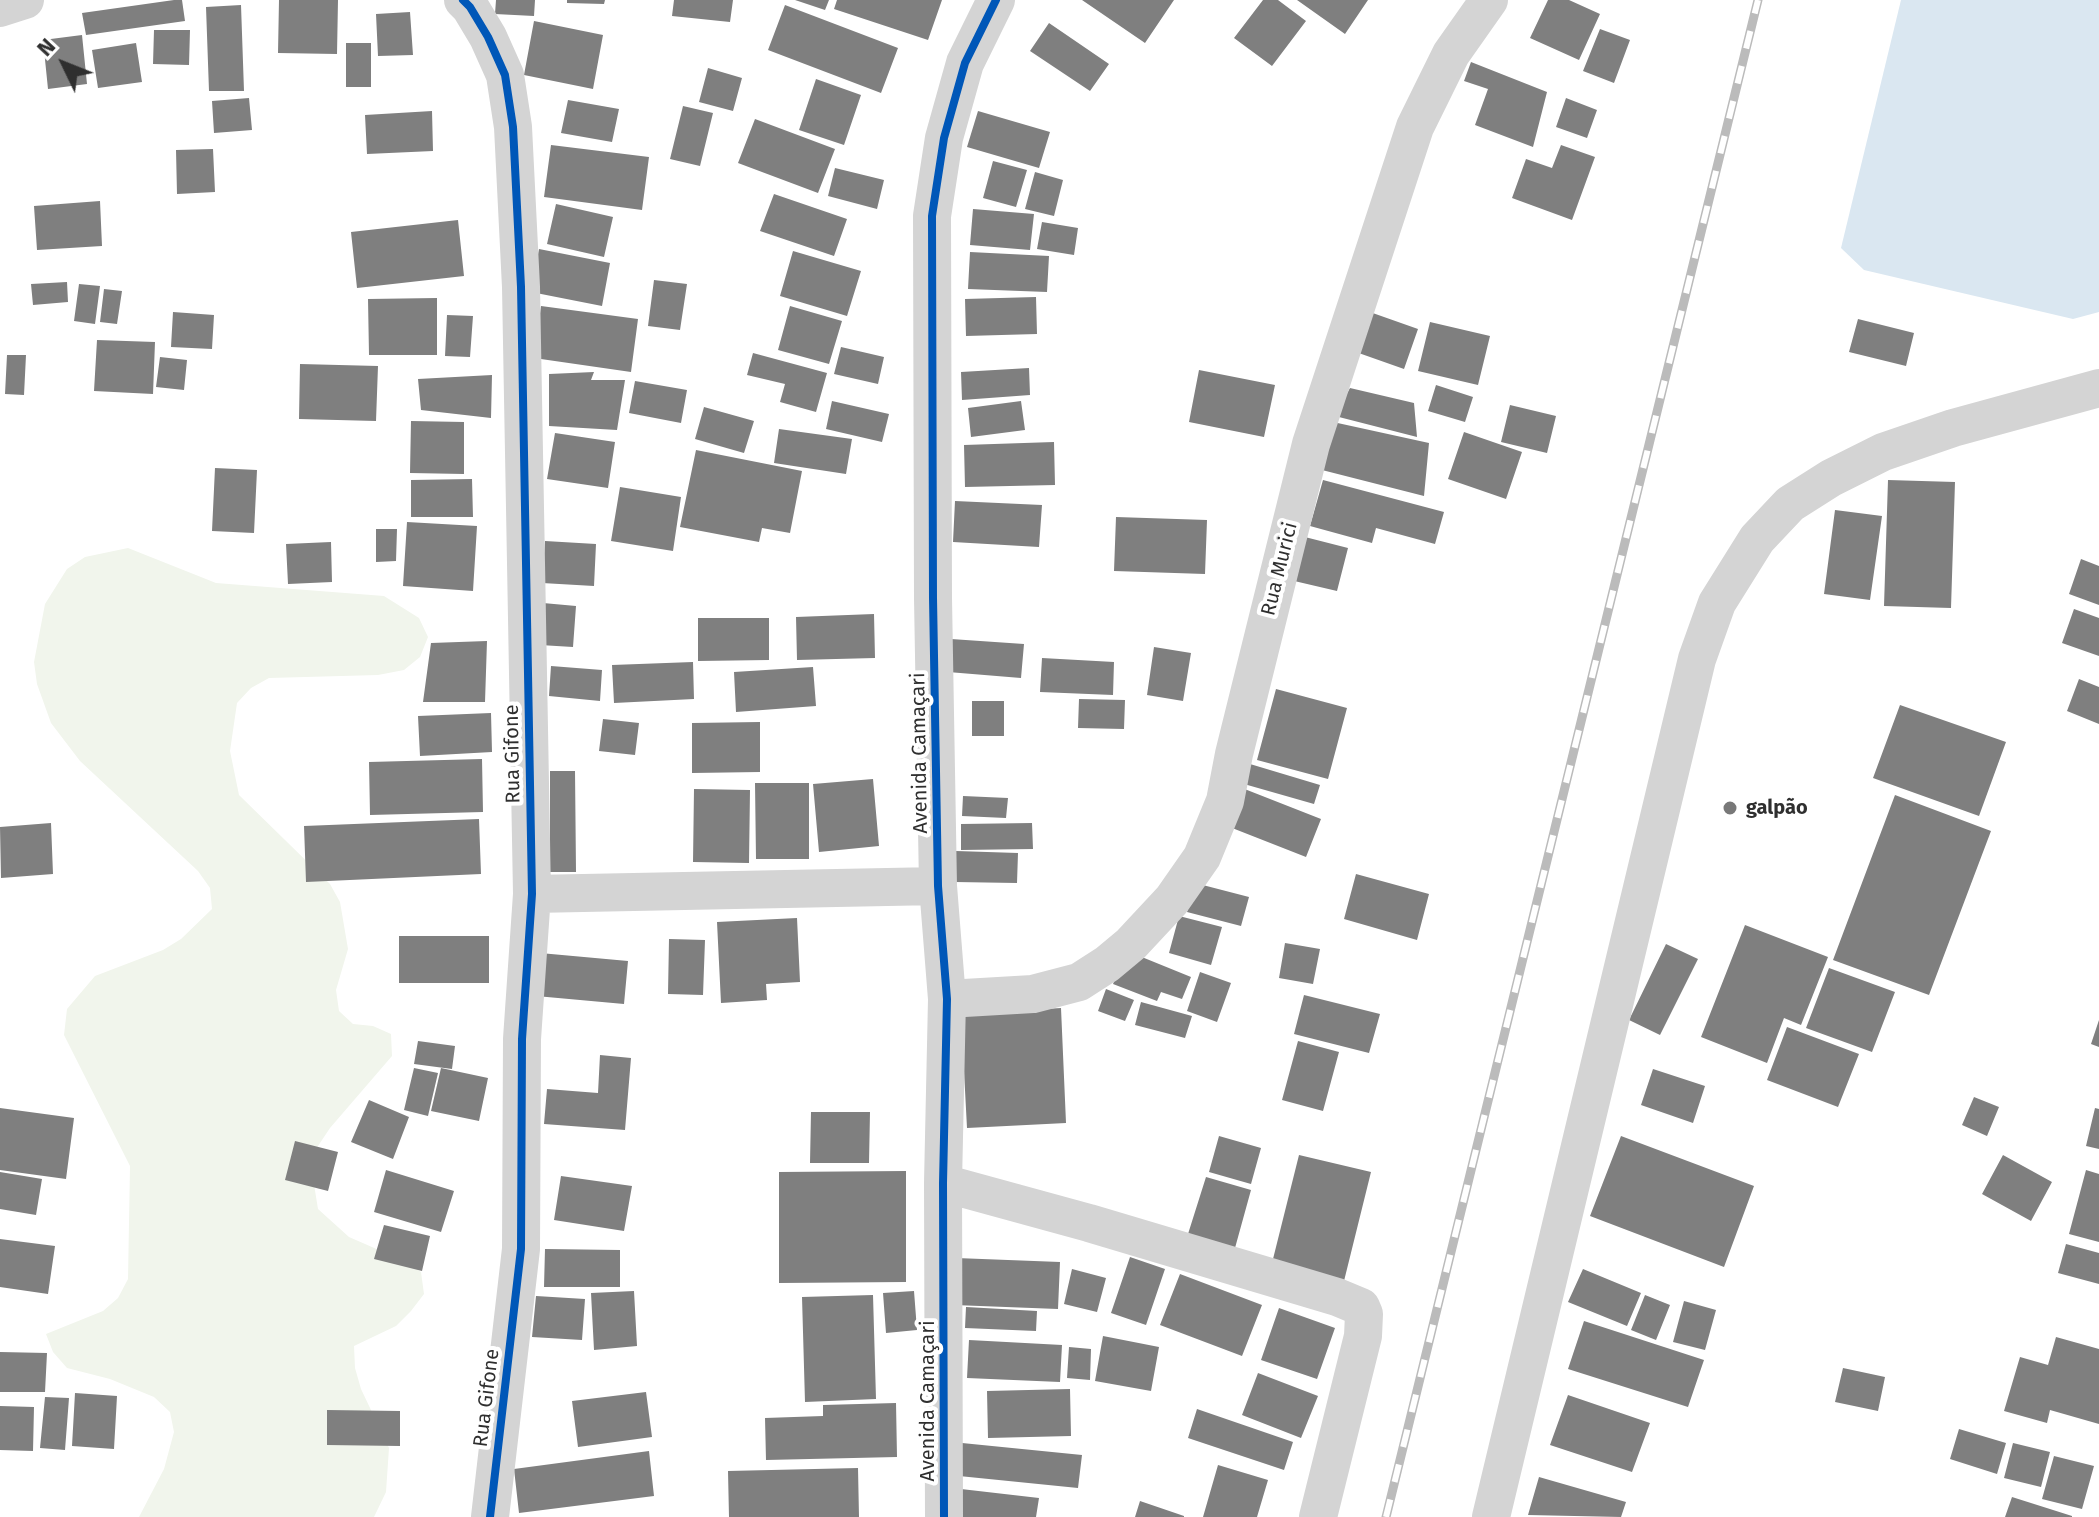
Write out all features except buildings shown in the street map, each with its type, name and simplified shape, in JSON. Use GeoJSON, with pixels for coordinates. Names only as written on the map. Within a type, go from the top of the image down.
{"type":"FeatureCollection","features":[{"type":"Feature","properties":{"kind":"street"},"geometry":{"type":"LineString","coordinates":[[0,8],[25,0]]}},
{"type":"Feature","properties":{"kind":"street","name":"Rua Gifone"},"geometry":{"type":"LineString","coordinates":[[463,0],[488,37],[505,75],[513,127],[521,287],[532,894],[522,1039],[521,1249],[490,1517]]}},
{"type":"Feature","properties":{"kind":"street","name":"Avenida Camaçari"},"geometry":{"type":"LineString","coordinates":[[944,1517],[943,1183],[947,999],[938,886],[933,598],[932,216],[944,138],[965,63],[996,0]]}},
{"type":"Feature","properties":{"kind":"street","name":"Rua Murici"},"geometry":{"type":"LineString","coordinates":[[947,999],[1033,994],[1079,982],[1131,944],[1172,900],[1202,857],[1225,801],[1311,444],[1415,127],[1451,54],[1489,0]]}},
{"type":"Feature","properties":{"kind":"street"},"geometry":{"type":"LineString","coordinates":[[1491,1517],[1697,659],[1717,603],[1757,539],[1790,504],[1831,478],[1883,452],[1953,428],[2099,388]]}},
{"type":"Feature","properties":{"kind":"street"},"geometry":{"type":"LineString","coordinates":[[532,894],[938,886]]}},
{"type":"Feature","properties":{"kind":"street"},"geometry":{"type":"LineString","coordinates":[[943,1183],[1356,1303],[1364,1314],[1363,1336],[1318,1517]]}},
{"type":"Feature","properties":{"kind":"shaded area"},"geometry":{"type":"Polygon","coordinates":[[[1901,0],[2099,0],[2099,312],[2073,319],[1864,270],[1841,248],[1901,0]]]}},
{"type":"Feature","properties":{"kind":"shaded area"},"geometry":{"type":"Polygon","coordinates":[[[128,548],[216,583],[384,596],[419,618],[428,637],[420,657],[404,670],[378,675],[269,678],[251,688],[237,703],[230,751],[239,795],[330,884],[340,902],[348,949],[336,990],[339,1011],[353,1024],[373,1026],[391,1034],[392,1056],[330,1128],[318,1146],[311,1166],[318,1209],[349,1237],[404,1261],[421,1272],[424,1294],[411,1311],[396,1326],[354,1346],[355,1368],[361,1389],[389,1448],[386,1492],[374,1517],[139,1517],[164,1469],[174,1432],[170,1412],[154,1397],[110,1379],[67,1368],[53,1352],[46,1334],[103,1311],[118,1298],[128,1279],[130,1166],[64,1035],[67,1009],[95,976],[163,950],[181,939],[212,909],[210,888],[198,871],[80,761],[51,723],[37,684],[34,662],[45,604],[67,569],[85,557],[128,548]]]}},
{"type":"Feature","properties":{"kind":"railway"},"geometry":{"type":"LineString","coordinates":[[1386,1517],[1758,0]]}},
{"type":"Feature","properties":{"kind":"cycle path"},"geometry":{"type":"LineString","coordinates":[[463,0],[488,37],[505,75],[513,127],[521,287],[532,894],[522,1039],[521,1249],[490,1517]]}},
{"type":"Feature","properties":{"kind":"cycle path"},"geometry":{"type":"LineString","coordinates":[[944,1517],[943,1183],[947,999],[938,886],[933,598],[932,216],[944,138],[965,63],[996,0]]}},
{"type":"Feature","properties":{"kind":"place","name":"galpão"},"geometry":{"type":"Point","coordinates":[1730,808]}}]}
